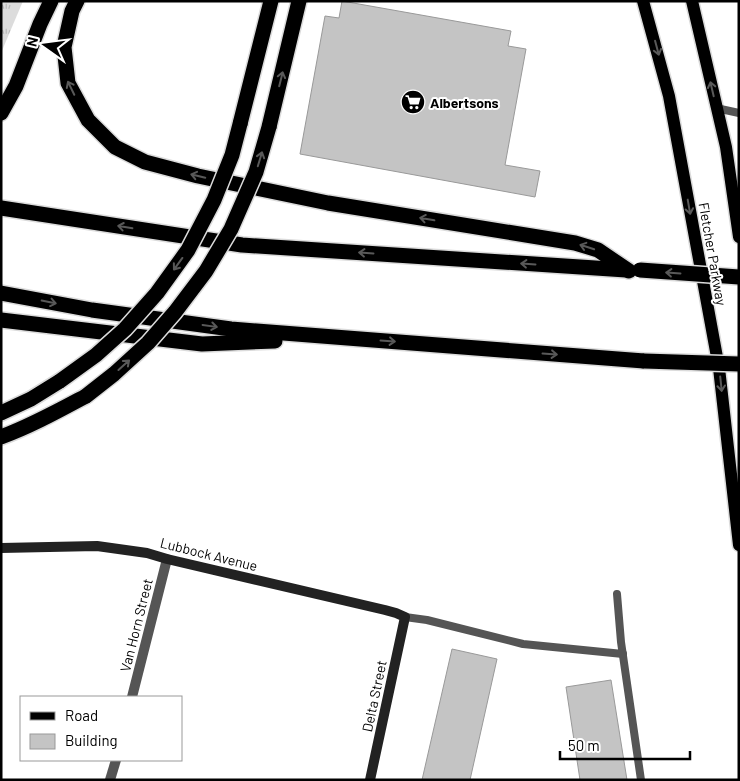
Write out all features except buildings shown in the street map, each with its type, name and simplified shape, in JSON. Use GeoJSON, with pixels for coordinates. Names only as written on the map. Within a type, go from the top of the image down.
{"type":"FeatureCollection","features":[{"type":"Feature","properties":{"kind":"highway"},"geometry":{"type":"LineString","coordinates":[[1,113],[16,86],[51,1]]}},
{"type":"Feature","properties":{"kind":"highway"},"geometry":{"type":"LineString","coordinates":[[77,1],[72,11],[64,47],[68,83],[88,120],[114,147],[146,162],[198,176],[328,202],[575,243],[598,250],[634,270]]}},
{"type":"Feature","properties":{"kind":"highway"},"geometry":{"type":"LineString","coordinates":[[1,413],[31,398],[96,355],[125,329],[158,293],[188,250],[214,200],[232,155],[271,1]]}},
{"type":"Feature","properties":{"kind":"highway"},"geometry":{"type":"LineString","coordinates":[[1,437],[16,432],[86,396],[114,374],[148,343],[175,312],[206,271],[231,229],[256,172],[300,1]]}},
{"type":"Feature","properties":{"kind":"highway"},"geometry":{"type":"LineString","coordinates":[[1,208],[242,245],[739,277]]}},
{"type":"Feature","properties":{"kind":"highway"},"geometry":{"type":"LineString","coordinates":[[1,293],[92,310],[231,329],[644,361],[739,364]]}},
{"type":"Feature","properties":{"kind":"highway"},"geometry":{"type":"LineString","coordinates":[[1,320],[202,344],[339,338]]}},
{"type":"Feature","properties":{"kind":"main road","name":"Fletcher Parkway"},"geometry":{"type":"LineString","coordinates":[[643,1],[669,96],[719,368],[739,546]]}},
{"type":"Feature","properties":{"kind":"main road","name":"Fletcher Parkway"},"geometry":{"type":"LineString","coordinates":[[692,1],[726,146],[739,237]]}},
{"type":"Feature","properties":{"kind":"street","name":"Lubbock Avenue"},"geometry":{"type":"LineString","coordinates":[[1,548],[97,546],[147,553],[385,610],[405,617]]}},
{"type":"Feature","properties":{"kind":"street","name":"Van Horn Street"},"geometry":{"type":"LineString","coordinates":[[132,696],[167,559]]}},
{"type":"Feature","properties":{"kind":"street","name":"Delta Street"},"geometry":{"type":"LineString","coordinates":[[370,780],[405,617]]}},
{"type":"Feature","properties":{"kind":"street"},"geometry":{"type":"LineString","coordinates":[[110,780],[116,761]]}},
{"type":"Feature","properties":{"kind":"lane"},"geometry":{"type":"LineString","coordinates":[[716,108],[739,113]]}},
{"type":"Feature","properties":{"kind":"lane"},"geometry":{"type":"LineString","coordinates":[[617,594],[623,654],[641,780]]}},
{"type":"Feature","properties":{"kind":"lane"},"geometry":{"type":"LineString","coordinates":[[405,617],[427,620],[523,644],[623,654]]}},
{"type":"Feature","properties":{"kind":"green space"},"geometry":{"type":"Polygon","coordinates":[[[1,1],[23,1],[1,53],[1,1]]]}},
{"type":"Feature","properties":{"kind":"place","name":"Albertsons"},"geometry":{"type":"Point","coordinates":[413,102]}}]}
